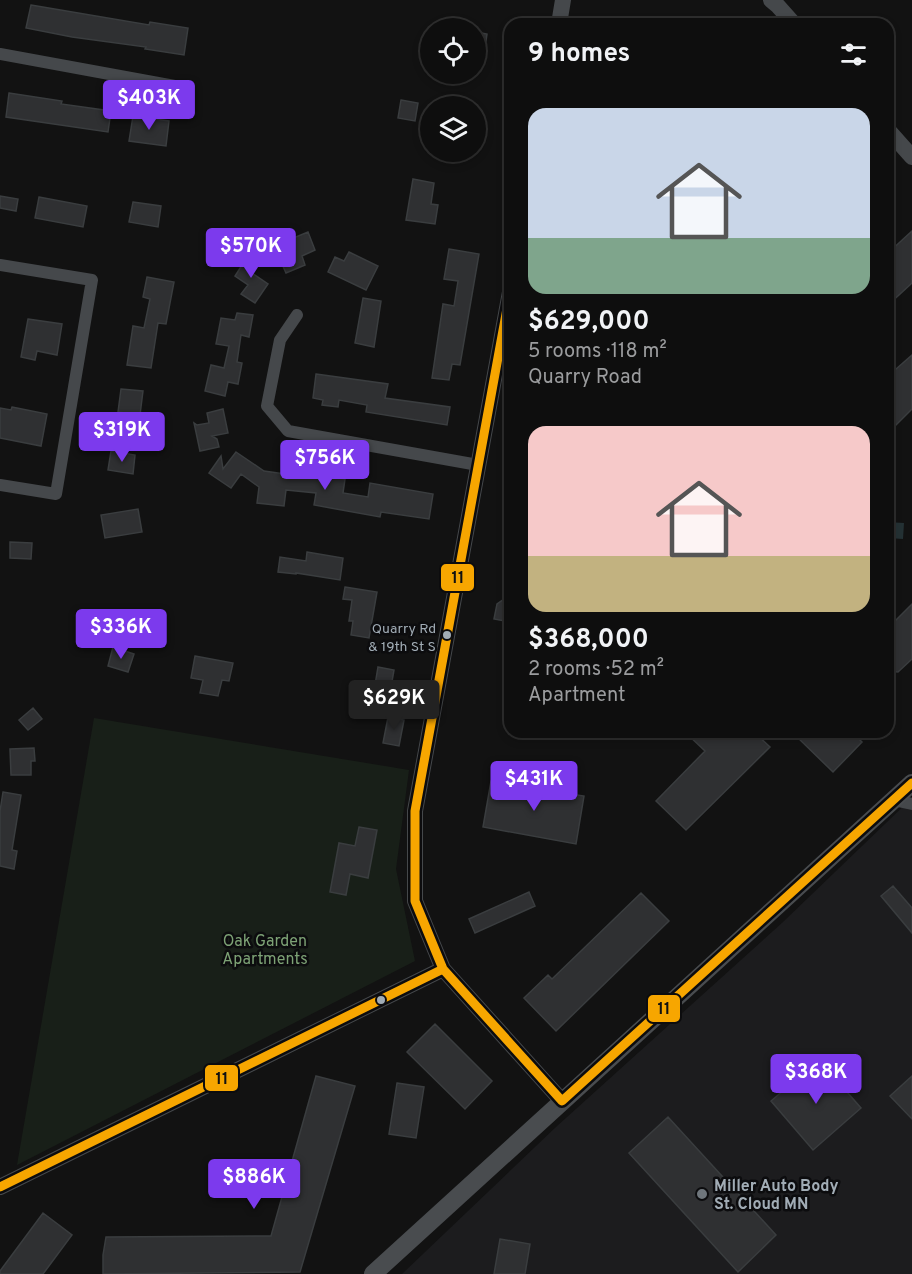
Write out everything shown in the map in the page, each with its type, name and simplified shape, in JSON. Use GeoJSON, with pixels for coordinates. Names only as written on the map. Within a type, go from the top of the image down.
{"type":"FeatureCollection","features":[{"type":"Feature","properties":{"kind":"main road"},"geometry":{"type":"LineString","coordinates":[[374,1273],[912,783]]}},
{"type":"Feature","properties":{"kind":"street"},"geometry":{"type":"LineString","coordinates":[[560,18],[563,0]]}},
{"type":"Feature","properties":{"kind":"street"},"geometry":{"type":"LineString","coordinates":[[771,0],[789,18]]}},
{"type":"Feature","properties":{"kind":"street"},"geometry":{"type":"LineString","coordinates":[[0,54],[180,87]]}},
{"type":"Feature","properties":{"kind":"street"},"geometry":{"type":"LineString","coordinates":[[894,137],[912,157]]}},
{"type":"Feature","properties":{"kind":"street"},"geometry":{"type":"LineString","coordinates":[[0,264],[92,280],[56,494],[0,485]]}},
{"type":"Feature","properties":{"kind":"street"},"geometry":{"type":"LineString","coordinates":[[297,315],[280,340],[267,405],[288,431],[478,465]]}},
{"type":"Feature","properties":{"kind":"street"},"geometry":{"type":"LineString","coordinates":[[504,324],[415,811],[415,901],[443,969],[562,1101]]}},
{"type":"Feature","properties":{"kind":"street"},"geometry":{"type":"LineString","coordinates":[[893,800],[912,804]]}},
{"type":"Feature","properties":{"kind":"street"},"geometry":{"type":"LineString","coordinates":[[0,1188],[443,969]]}},
{"type":"Feature","properties":{"kind":"shaded area"},"geometry":{"type":"Polygon","coordinates":[[[894,522],[904,523],[903,539],[894,538],[894,522]]]}},
{"type":"Feature","properties":{"kind":"shaded area"},"geometry":{"type":"Polygon","coordinates":[[[912,798],[912,1274],[402,1274],[556,1127],[783,922],[912,798]]]}},
{"type":"Feature","properties":{"kind":"green space","name":"Oak Garden Apartments"},"geometry":{"type":"Polygon","coordinates":[[[94,718],[409,770],[396,869],[415,961],[17,1165],[94,718]]]}},
{"type":"Feature","properties":{"kind":"building"},"geometry":{"type":"Polygon","coordinates":[[[31,5],[149,25],[150,22],[188,28],[184,55],[26,28],[31,5]]]}},
{"type":"Feature","properties":{"kind":"building"},"geometry":{"type":"Polygon","coordinates":[[[9,93],[111,111],[108,132],[6,117],[9,93]]]}},
{"type":"Feature","properties":{"kind":"building"},"geometry":{"type":"Polygon","coordinates":[[[401,100],[418,103],[415,121],[398,118],[401,100]]]}},
{"type":"Feature","properties":{"kind":"building"},"geometry":{"type":"Polygon","coordinates":[[[133,116],[169,121],[166,146],[129,141],[133,116]]]}},
{"type":"Feature","properties":{"kind":"building"},"geometry":{"type":"Polygon","coordinates":[[[413,179],[434,183],[431,204],[438,205],[435,224],[406,220],[413,179]]]}},
{"type":"Feature","properties":{"kind":"building"},"geometry":{"type":"Polygon","coordinates":[[[0,196],[18,199],[16,211],[0,208],[0,196]]]}},
{"type":"Feature","properties":{"kind":"building"},"geometry":{"type":"Polygon","coordinates":[[[39,197],[87,206],[83,227],[35,218],[39,197]]]}},
{"type":"Feature","properties":{"kind":"building"},"geometry":{"type":"Polygon","coordinates":[[[133,202],[161,206],[158,227],[129,222],[133,202]]]}},
{"type":"Feature","properties":{"kind":"building"},"geometry":{"type":"Polygon","coordinates":[[[912,231],[912,283],[894,300],[894,248],[912,231]]]}},
{"type":"Feature","properties":{"kind":"building"},"geometry":{"type":"Polygon","coordinates":[[[308,232],[315,250],[302,256],[305,265],[286,273],[274,246],[308,232]]]}},
{"type":"Feature","properties":{"kind":"building"},"geometry":{"type":"Polygon","coordinates":[[[449,249],[479,254],[460,365],[452,364],[449,380],[432,378],[443,304],[454,306],[458,281],[444,279],[449,249]]]}},
{"type":"Feature","properties":{"kind":"building"},"geometry":{"type":"Polygon","coordinates":[[[349,252],[378,266],[366,290],[328,272],[335,257],[344,261],[349,252]]]}},
{"type":"Feature","properties":{"kind":"building"},"geometry":{"type":"Polygon","coordinates":[[[249,254],[260,261],[252,273],[268,284],[255,303],[241,294],[248,285],[235,276],[249,254]]]}},
{"type":"Feature","properties":{"kind":"building"},"geometry":{"type":"Polygon","coordinates":[[[147,277],[174,282],[166,324],[158,323],[151,368],[127,365],[133,326],[144,328],[150,299],[143,297],[147,277]]]}},
{"type":"Feature","properties":{"kind":"building"},"geometry":{"type":"Polygon","coordinates":[[[363,298],[381,301],[374,347],[355,343],[363,298]]]}},
{"type":"Feature","properties":{"kind":"building"},"geometry":{"type":"Polygon","coordinates":[[[237,313],[253,315],[249,337],[241,335],[237,362],[242,363],[238,384],[228,382],[225,396],[205,391],[211,365],[224,368],[229,346],[216,344],[221,318],[235,320],[237,313]]]}},
{"type":"Feature","properties":{"kind":"building"},"geometry":{"type":"Polygon","coordinates":[[[28,319],[62,324],[57,355],[37,351],[35,360],[21,357],[28,319]]]}},
{"type":"Feature","properties":{"kind":"building"},"geometry":{"type":"Polygon","coordinates":[[[912,355],[912,409],[894,427],[894,371],[912,355]]]}},
{"type":"Feature","properties":{"kind":"building"},"geometry":{"type":"Polygon","coordinates":[[[316,374],[388,384],[385,398],[450,407],[447,425],[366,412],[367,405],[339,400],[338,407],[322,405],[323,400],[313,398],[316,374]]]}},
{"type":"Feature","properties":{"kind":"building"},"geometry":{"type":"Polygon","coordinates":[[[121,389],[143,391],[140,415],[118,412],[121,389]]]}},
{"type":"Feature","properties":{"kind":"building"},"geometry":{"type":"Polygon","coordinates":[[[12,407],[47,414],[41,446],[0,438],[0,408],[11,410],[12,407]]]}},
{"type":"Feature","properties":{"kind":"building"},"geometry":{"type":"Polygon","coordinates":[[[223,409],[228,433],[212,436],[217,439],[219,447],[200,451],[194,423],[197,425],[209,423],[207,413],[223,409]]]}},
{"type":"Feature","properties":{"kind":"building"},"geometry":{"type":"Polygon","coordinates":[[[111,451],[135,455],[133,474],[108,470],[111,451]]]}},
{"type":"Feature","properties":{"kind":"building"},"geometry":{"type":"Polygon","coordinates":[[[236,452],[264,471],[328,480],[329,476],[345,479],[343,493],[368,497],[370,483],[433,494],[429,519],[381,512],[380,517],[314,505],[316,493],[286,490],[284,506],[257,503],[259,487],[241,474],[231,488],[209,473],[221,456],[223,469],[236,452]]]}},
{"type":"Feature","properties":{"kind":"building"},"geometry":{"type":"Polygon","coordinates":[[[138,509],[142,532],[105,538],[101,515],[138,509]]]}},
{"type":"Feature","properties":{"kind":"building"},"geometry":{"type":"Polygon","coordinates":[[[10,542],[32,543],[31,559],[10,558],[10,542]]]}},
{"type":"Feature","properties":{"kind":"building"},"geometry":{"type":"Polygon","coordinates":[[[307,552],[343,558],[340,580],[278,572],[280,557],[306,561],[307,552]]]}},
{"type":"Feature","properties":{"kind":"building"},"geometry":{"type":"Polygon","coordinates":[[[345,587],[377,592],[369,638],[351,635],[353,621],[349,621],[352,600],[343,599],[345,587]]]}},
{"type":"Feature","properties":{"kind":"building"},"geometry":{"type":"Polygon","coordinates":[[[504,599],[504,621],[494,619],[497,604],[504,599]]]}},
{"type":"Feature","properties":{"kind":"building"},"geometry":{"type":"Polygon","coordinates":[[[912,604],[912,659],[898,672],[894,672],[895,621],[912,604]]]}},
{"type":"Feature","properties":{"kind":"building"},"geometry":{"type":"Polygon","coordinates":[[[113,647],[134,654],[128,672],[108,666],[113,647]]]}},
{"type":"Feature","properties":{"kind":"building"},"geometry":{"type":"Polygon","coordinates":[[[195,656],[233,663],[229,681],[222,680],[218,696],[200,693],[203,680],[191,678],[195,656]]]}},
{"type":"Feature","properties":{"kind":"building"},"geometry":{"type":"Polygon","coordinates":[[[378,667],[394,670],[390,693],[374,691],[378,667]]]}},
{"type":"Feature","properties":{"kind":"building"},"geometry":{"type":"Polygon","coordinates":[[[33,708],[42,719],[28,730],[19,720],[33,708]]]}},
{"type":"Feature","properties":{"kind":"building"},"geometry":{"type":"Polygon","coordinates":[[[388,717],[404,720],[399,746],[383,743],[388,717]]]}},
{"type":"Feature","properties":{"kind":"building"},"geometry":{"type":"Polygon","coordinates":[[[691,738],[760,738],[770,747],[686,830],[656,801],[705,751],[691,738]]]}},
{"type":"Feature","properties":{"kind":"building"},"geometry":{"type":"Polygon","coordinates":[[[798,738],[858,738],[862,742],[833,772],[798,738]]]}},
{"type":"Feature","properties":{"kind":"building"},"geometry":{"type":"Polygon","coordinates":[[[34,748],[35,761],[31,761],[31,775],[11,775],[10,749],[34,748]]]}},
{"type":"Feature","properties":{"kind":"building"},"geometry":{"type":"Polygon","coordinates":[[[491,781],[584,796],[576,844],[483,827],[491,781]]]}},
{"type":"Feature","properties":{"kind":"building"},"geometry":{"type":"Polygon","coordinates":[[[3,792],[21,795],[12,850],[17,851],[14,869],[0,866],[0,811],[3,792]]]}},
{"type":"Feature","properties":{"kind":"building"},"geometry":{"type":"Polygon","coordinates":[[[359,827],[377,830],[368,878],[350,874],[346,895],[330,892],[339,843],[355,846],[359,827]]]}},
{"type":"Feature","properties":{"kind":"building"},"geometry":{"type":"Polygon","coordinates":[[[893,886],[912,908],[912,933],[881,896],[893,886]]]}},
{"type":"Feature","properties":{"kind":"building"},"geometry":{"type":"Polygon","coordinates":[[[529,892],[535,906],[475,933],[469,919],[529,892]]]}},
{"type":"Feature","properties":{"kind":"building"},"geometry":{"type":"Polygon","coordinates":[[[641,893],[669,921],[556,1031],[524,998],[548,975],[552,979],[641,893]]]}},
{"type":"Feature","properties":{"kind":"building"},"geometry":{"type":"Polygon","coordinates":[[[435,1024],[492,1081],[465,1109],[407,1052],[435,1024]]]}},
{"type":"Feature","properties":{"kind":"building"},"geometry":{"type":"Polygon","coordinates":[[[819,1060],[861,1108],[813,1150],[771,1101],[819,1060]]]}},
{"type":"Feature","properties":{"kind":"building"},"geometry":{"type":"Polygon","coordinates":[[[316,1076],[355,1086],[300,1272],[103,1274],[106,1237],[271,1236],[316,1076]]]}},
{"type":"Feature","properties":{"kind":"building"},"geometry":{"type":"Polygon","coordinates":[[[912,1076],[912,1119],[890,1096],[912,1076]]]}},
{"type":"Feature","properties":{"kind":"building"},"geometry":{"type":"Polygon","coordinates":[[[397,1083],[424,1087],[416,1138],[389,1134],[397,1083]]]}},
{"type":"Feature","properties":{"kind":"building","name":"Miller Auto Body St. Cloud MN"},"geometry":{"type":"Polygon","coordinates":[[[668,1117],[776,1235],[738,1272],[629,1153],[668,1117]]]}},
{"type":"Feature","properties":{"kind":"building"},"geometry":{"type":"Polygon","coordinates":[[[43,1213],[72,1235],[43,1274],[0,1274],[0,1271],[43,1213]]]}},
{"type":"Feature","properties":{"kind":"building"},"geometry":{"type":"Polygon","coordinates":[[[500,1239],[530,1244],[525,1274],[494,1274],[500,1239]]]}},
{"type":"Feature","properties":{"kind":"transit line","name":"11"},"geometry":{"type":"LineString","coordinates":[[504,325],[415,811],[415,901],[443,969],[562,1101],[912,783]]}},
{"type":"Feature","properties":{"kind":"transit line","name":"11"},"geometry":{"type":"LineString","coordinates":[[0,1187],[443,969]]}},
{"type":"Feature","properties":{"kind":"place","name":"Quarry Rd & 19th St S"},"geometry":{"type":"Point","coordinates":[447,635]}},
{"type":"Feature","properties":{"kind":"place","name":"Miller Auto Body St. Cloud MN"},"geometry":{"type":"Point","coordinates":[702,1194]}}]}
